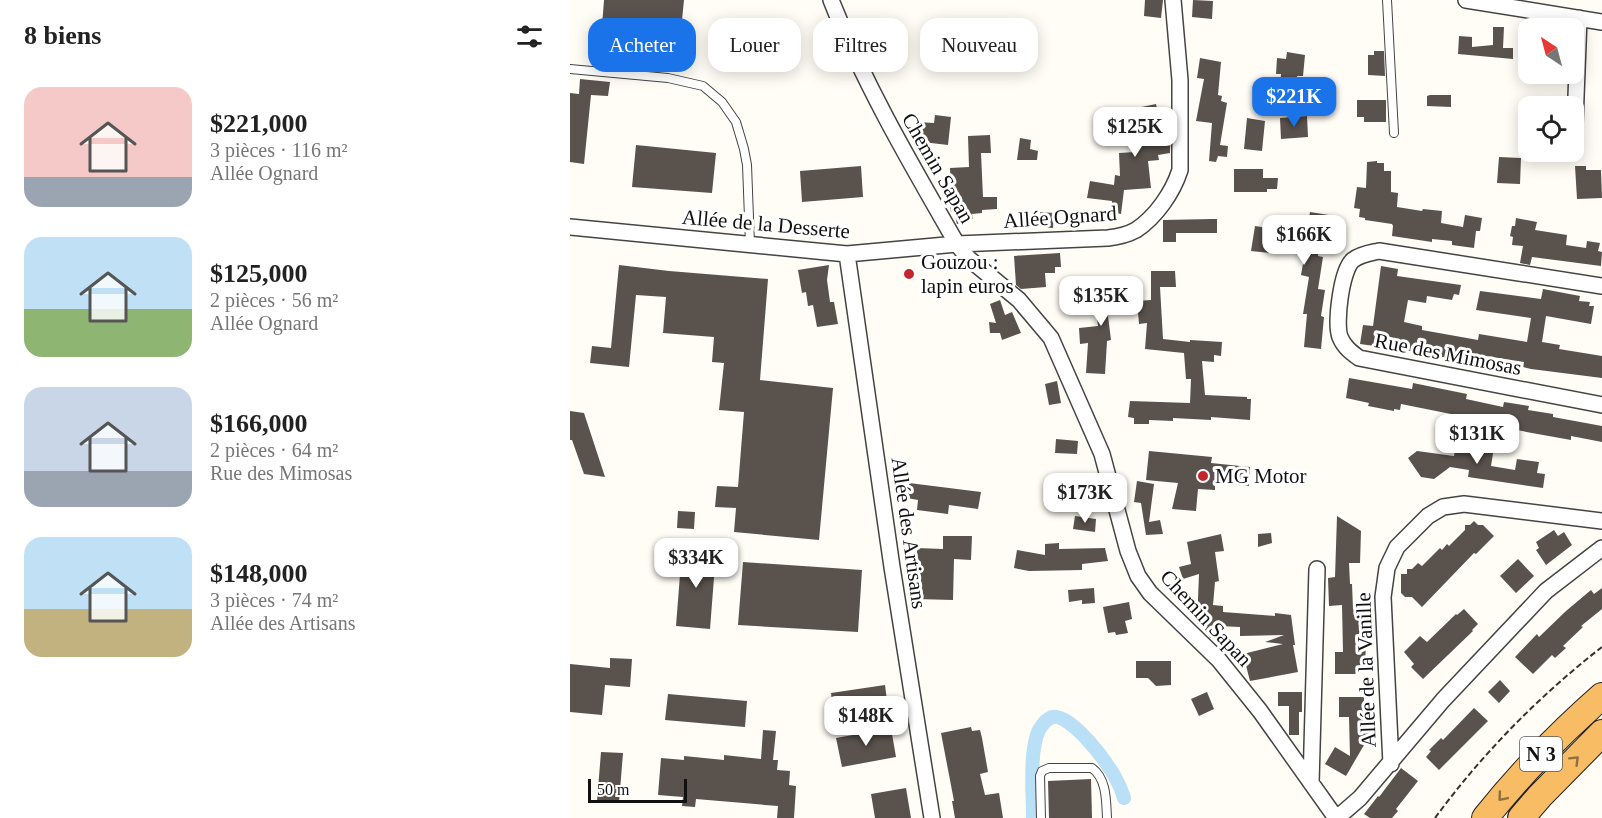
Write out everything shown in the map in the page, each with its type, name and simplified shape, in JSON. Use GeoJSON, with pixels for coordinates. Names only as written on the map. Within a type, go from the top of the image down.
{"type":"FeatureCollection","features":[{"type":"Feature","properties":{"kind":"highway","name":"N 3"},"geometry":{"type":"LineString","coordinates":[[1485,818],[1546,749],[1602,696]]}},
{"type":"Feature","properties":{"kind":"highway","name":"N 3"},"geometry":{"type":"LineString","coordinates":[[1521,818],[1602,733]]}},
{"type":"Feature","properties":{"kind":"street","name":"Chemin Sapan"},"geometry":{"type":"LineString","coordinates":[[831,0],[851,50],[883,115],[957,244],[968,258],[1019,300],[1052,338],[1102,454],[1128,551],[1138,576],[1150,593],[1219,660],[1260,711],[1336,818]]}},
{"type":"Feature","properties":{"kind":"street","name":"Allée Ognard"},"geometry":{"type":"LineString","coordinates":[[957,244],[1123,236],[1135,230],[1155,213],[1176,183],[1180,170],[1180,81],[1173,0]]}},
{"type":"Feature","properties":{"kind":"street"},"geometry":{"type":"LineString","coordinates":[[1466,0],[1580,18]]}},
{"type":"Feature","properties":{"kind":"street"},"geometry":{"type":"LineString","coordinates":[[1584,19],[1602,22]]}},
{"type":"Feature","properties":{"kind":"street","name":"Allée de la Desserte"},"geometry":{"type":"LineString","coordinates":[[570,227],[847,254],[957,244]]}},
{"type":"Feature","properties":{"kind":"street","name":"Rue des Mimosas"},"geometry":{"type":"LineString","coordinates":[[1602,286],[1379,251],[1362,254],[1351,262],[1345,271],[1337,327],[1347,348],[1359,358],[1602,405]]}},
{"type":"Feature","properties":{"kind":"street","name":"Allée des Artisans"},"geometry":{"type":"LineString","coordinates":[[847,254],[892,567],[932,818]]}},
{"type":"Feature","properties":{"kind":"street","name":"Allée de la Vanille"},"geometry":{"type":"LineString","coordinates":[[1391,764],[1383,597],[1387,568],[1397,547],[1428,516],[1443,507],[1464,504],[1602,521]]}},
{"type":"Feature","properties":{"kind":"street"},"geometry":{"type":"LineString","coordinates":[[1336,818],[1360,798],[1443,700],[1546,591],[1602,548]]}},
{"type":"Feature","properties":{"kind":"street"},"geometry":{"type":"LineString","coordinates":[[1311,783],[1317,569]]}},
{"type":"Feature","properties":{"kind":"lane"},"geometry":{"type":"LineString","coordinates":[[1387,0],[1394,133]]}},
{"type":"Feature","properties":{"kind":"lane"},"geometry":{"type":"LineString","coordinates":[[570,69],[668,78],[703,86],[722,102],[736,122],[744,149],[747,165],[750,244]]}},
{"type":"Feature","properties":{"kind":"lane"},"geometry":{"type":"LineString","coordinates":[[1041,818],[1040,776],[1042,771],[1049,768],[1092,768],[1095,770],[1105,789],[1107,818]]}},
{"type":"Feature","properties":{"kind":"path"},"geometry":{"type":"LineString","coordinates":[[1435,818],[1484,756],[1546,694],[1602,646]]}},
{"type":"Feature","properties":{"kind":"building"},"geometry":{"type":"Polygon","coordinates":[[[604,0],[684,0],[682,18],[603,18],[604,0]]]}},
{"type":"Feature","properties":{"kind":"building"},"geometry":{"type":"Polygon","coordinates":[[[1145,0],[1163,0],[1161,18],[1144,16],[1145,0]]]}},
{"type":"Feature","properties":{"kind":"building"},"geometry":{"type":"Polygon","coordinates":[[[1193,0],[1213,1],[1212,19],[1192,17],[1193,0]]]}},
{"type":"Feature","properties":{"kind":"building"},"geometry":{"type":"Polygon","coordinates":[[[1493,27],[1504,27],[1503,48],[1513,48],[1513,59],[1458,54],[1459,36],[1472,37],[1472,47],[1493,45],[1493,27]]]}},
{"type":"Feature","properties":{"kind":"building"},"geometry":{"type":"Polygon","coordinates":[[[1374,51],[1384,51],[1385,76],[1368,75],[1368,55],[1374,55],[1374,51]]]}},
{"type":"Feature","properties":{"kind":"building"},"geometry":{"type":"Polygon","coordinates":[[[1287,52],[1305,55],[1303,76],[1297,76],[1296,90],[1280,88],[1281,74],[1276,74],[1277,58],[1286,59],[1287,52]]]}},
{"type":"Feature","properties":{"kind":"building"},"geometry":{"type":"Polygon","coordinates":[[[1200,58],[1221,62],[1218,95],[1222,96],[1221,101],[1227,103],[1220,145],[1228,146],[1227,157],[1218,156],[1216,162],[1209,161],[1212,123],[1196,121],[1204,79],[1197,78],[1200,58]]]}},
{"type":"Feature","properties":{"kind":"building"},"geometry":{"type":"Polygon","coordinates":[[[580,79],[610,82],[608,96],[591,95],[584,164],[570,162],[570,93],[579,94],[580,79]]]}},
{"type":"Feature","properties":{"kind":"building"},"geometry":{"type":"Polygon","coordinates":[[[1451,95],[1451,107],[1427,106],[1427,96],[1451,95]]]}},
{"type":"Feature","properties":{"kind":"building"},"geometry":{"type":"Polygon","coordinates":[[[1357,100],[1386,100],[1386,122],[1364,122],[1364,117],[1357,117],[1357,100]]]}},
{"type":"Feature","properties":{"kind":"building"},"geometry":{"type":"Polygon","coordinates":[[[1156,104],[1164,142],[1170,141],[1170,153],[1158,155],[1159,160],[1148,161],[1151,188],[1124,190],[1121,214],[1111,212],[1112,201],[1087,198],[1090,181],[1114,185],[1115,175],[1120,176],[1119,153],[1135,152],[1127,110],[1156,104]]]}},
{"type":"Feature","properties":{"kind":"building"},"geometry":{"type":"Polygon","coordinates":[[[935,115],[951,117],[948,145],[914,141],[916,122],[934,123],[935,115]]]}},
{"type":"Feature","properties":{"kind":"building"},"geometry":{"type":"Polygon","coordinates":[[[1307,116],[1308,137],[1281,139],[1280,118],[1307,116]]]}},
{"type":"Feature","properties":{"kind":"building"},"geometry":{"type":"Polygon","coordinates":[[[1247,118],[1265,121],[1262,151],[1244,149],[1247,118]]]}},
{"type":"Feature","properties":{"kind":"building"},"geometry":{"type":"Polygon","coordinates":[[[990,135],[991,153],[981,153],[983,197],[997,197],[997,209],[982,210],[982,213],[972,214],[973,219],[957,224],[954,212],[951,212],[949,199],[951,198],[950,168],[969,167],[968,136],[990,135]]]}},
{"type":"Feature","properties":{"kind":"building"},"geometry":{"type":"Polygon","coordinates":[[[1020,138],[1031,140],[1030,149],[1038,151],[1037,160],[1017,160],[1020,138]]]}},
{"type":"Feature","properties":{"kind":"building"},"geometry":{"type":"Polygon","coordinates":[[[636,145],[716,153],[712,193],[632,187],[636,145]]]}},
{"type":"Feature","properties":{"kind":"building"},"geometry":{"type":"Polygon","coordinates":[[[1499,157],[1518,158],[1518,162],[1521,162],[1520,184],[1497,183],[1499,157]]]}},
{"type":"Feature","properties":{"kind":"building"},"geometry":{"type":"Polygon","coordinates":[[[1377,161],[1377,163],[1384,163],[1384,171],[1391,171],[1391,192],[1398,193],[1397,207],[1442,211],[1441,223],[1463,227],[1465,215],[1482,218],[1480,231],[1476,231],[1474,248],[1452,245],[1452,241],[1432,239],[1432,242],[1392,236],[1392,224],[1359,217],[1360,209],[1354,208],[1357,187],[1366,188],[1367,162],[1377,161]]]}},
{"type":"Feature","properties":{"kind":"building"},"geometry":{"type":"Polygon","coordinates":[[[861,166],[863,197],[802,202],[800,171],[861,166]]]}},
{"type":"Feature","properties":{"kind":"building"},"geometry":{"type":"Polygon","coordinates":[[[1575,166],[1586,166],[1586,170],[1601,170],[1602,198],[1577,199],[1575,166]]]}},
{"type":"Feature","properties":{"kind":"building"},"geometry":{"type":"Polygon","coordinates":[[[1234,169],[1263,169],[1263,178],[1278,178],[1277,189],[1267,189],[1267,192],[1234,192],[1234,169]]]}},
{"type":"Feature","properties":{"kind":"building"},"geometry":{"type":"Polygon","coordinates":[[[1040,212],[1054,213],[1053,228],[1039,227],[1040,212]]]}},
{"type":"Feature","properties":{"kind":"building"},"geometry":{"type":"Polygon","coordinates":[[[1310,212],[1335,216],[1339,234],[1327,232],[1326,236],[1320,235],[1318,256],[1323,257],[1318,289],[1325,290],[1321,316],[1324,317],[1321,349],[1304,347],[1307,314],[1303,314],[1309,277],[1301,275],[1305,252],[1251,251],[1255,226],[1273,229],[1273,233],[1306,236],[1310,212]]]}},
{"type":"Feature","properties":{"kind":"building"},"geometry":{"type":"Polygon","coordinates":[[[1516,218],[1537,222],[1535,230],[1567,235],[1566,245],[1586,248],[1587,241],[1600,243],[1598,251],[1602,252],[1601,266],[1532,257],[1530,265],[1520,263],[1523,246],[1512,245],[1513,237],[1510,236],[1516,218]]]}},
{"type":"Feature","properties":{"kind":"building"},"geometry":{"type":"Polygon","coordinates":[[[1217,219],[1217,233],[1176,233],[1176,242],[1163,242],[1163,220],[1217,219]]]}},
{"type":"Feature","properties":{"kind":"building"},"geometry":{"type":"Polygon","coordinates":[[[1060,253],[1061,267],[1055,267],[1055,273],[1045,273],[1046,287],[1021,289],[1016,285],[1014,256],[1060,253]]]}},
{"type":"Feature","properties":{"kind":"building"},"geometry":{"type":"Polygon","coordinates":[[[619,265],[768,279],[760,380],[833,388],[819,540],[734,532],[736,508],[715,507],[717,486],[738,487],[744,412],[719,410],[724,363],[712,362],[714,337],[663,333],[666,297],[636,295],[629,367],[590,363],[592,346],[611,348],[619,265]]]}},
{"type":"Feature","properties":{"kind":"building"},"geometry":{"type":"Polygon","coordinates":[[[829,265],[827,280],[830,302],[834,302],[838,324],[817,327],[813,305],[808,306],[806,292],[802,293],[798,270],[829,265]]]}},
{"type":"Feature","properties":{"kind":"building"},"geometry":{"type":"Polygon","coordinates":[[[1381,266],[1398,269],[1397,276],[1461,285],[1459,295],[1454,294],[1452,300],[1427,296],[1426,303],[1408,300],[1404,322],[1422,326],[1422,330],[1478,340],[1479,334],[1527,342],[1531,318],[1476,310],[1480,291],[1541,299],[1543,289],[1580,296],[1579,301],[1590,302],[1589,306],[1594,306],[1591,324],[1546,316],[1542,342],[1560,345],[1559,349],[1602,356],[1602,378],[1531,369],[1523,367],[1524,362],[1486,356],[1484,368],[1438,356],[1438,352],[1419,348],[1418,352],[1360,344],[1363,325],[1373,326],[1381,266]]]}},
{"type":"Feature","properties":{"kind":"building"},"geometry":{"type":"Polygon","coordinates":[[[1151,271],[1175,271],[1176,287],[1160,287],[1163,339],[1222,342],[1221,356],[1214,355],[1214,362],[1202,361],[1205,395],[1251,399],[1250,420],[1211,417],[1211,420],[1173,418],[1173,421],[1149,420],[1149,424],[1134,424],[1134,418],[1128,417],[1130,401],[1190,403],[1191,379],[1186,379],[1184,353],[1145,349],[1147,323],[1139,324],[1137,301],[1151,300],[1151,271]]]}},
{"type":"Feature","properties":{"kind":"building"},"geometry":{"type":"Polygon","coordinates":[[[1122,282],[1125,306],[1107,308],[1111,340],[1107,341],[1105,374],[1086,373],[1088,343],[1080,344],[1079,328],[1098,326],[1094,295],[1099,295],[1098,284],[1122,282]]]}},
{"type":"Feature","properties":{"kind":"building"},"geometry":{"type":"Polygon","coordinates":[[[1000,300],[1005,315],[1012,312],[1021,333],[1002,340],[1000,333],[990,333],[989,322],[996,323],[990,304],[1000,300]]]}},
{"type":"Feature","properties":{"kind":"building"},"geometry":{"type":"Polygon","coordinates":[[[1349,378],[1412,389],[1413,383],[1467,394],[1466,399],[1503,407],[1504,402],[1529,406],[1528,410],[1553,414],[1553,417],[1602,426],[1602,442],[1571,436],[1571,440],[1532,433],[1401,404],[1400,410],[1394,409],[1394,411],[1368,406],[1369,403],[1346,398],[1349,378]]]}},
{"type":"Feature","properties":{"kind":"building"},"geometry":{"type":"Polygon","coordinates":[[[1057,381],[1061,403],[1049,405],[1045,384],[1057,381]]]}},
{"type":"Feature","properties":{"kind":"building"},"geometry":{"type":"Polygon","coordinates":[[[570,411],[584,413],[605,477],[584,474],[572,440],[570,440],[570,411]]]}},
{"type":"Feature","properties":{"kind":"building"},"geometry":{"type":"Polygon","coordinates":[[[1457,438],[1468,440],[1468,443],[1494,447],[1491,466],[1515,470],[1517,459],[1539,462],[1537,473],[1545,474],[1543,488],[1468,477],[1469,470],[1450,467],[1434,479],[1421,477],[1408,458],[1417,451],[1454,456],[1457,438]]]}},
{"type":"Feature","properties":{"kind":"building"},"geometry":{"type":"Polygon","coordinates":[[[1056,439],[1078,441],[1077,454],[1055,453],[1056,439]]]}},
{"type":"Feature","properties":{"kind":"building"},"geometry":{"type":"Polygon","coordinates":[[[1149,451],[1212,457],[1211,463],[1250,467],[1249,486],[1215,483],[1215,490],[1198,489],[1196,511],[1172,509],[1178,483],[1146,480],[1149,451]]]}},
{"type":"Feature","properties":{"kind":"building"},"geometry":{"type":"Polygon","coordinates":[[[1137,481],[1154,484],[1149,522],[1160,520],[1163,534],[1146,535],[1141,503],[1134,502],[1137,481]]]}},
{"type":"Feature","properties":{"kind":"building"},"geometry":{"type":"Polygon","coordinates":[[[1075,482],[1092,483],[1091,498],[1074,497],[1075,482]]]}},
{"type":"Feature","properties":{"kind":"building"},"geometry":{"type":"Polygon","coordinates":[[[909,483],[981,492],[978,509],[949,505],[948,514],[917,510],[918,500],[907,498],[909,483]]]}},
{"type":"Feature","properties":{"kind":"building"},"geometry":{"type":"Polygon","coordinates":[[[678,511],[695,512],[694,529],[677,528],[678,511]]]}},
{"type":"Feature","properties":{"kind":"building"},"geometry":{"type":"Polygon","coordinates":[[[1075,516],[1096,519],[1095,532],[1073,529],[1075,516]]]}},
{"type":"Feature","properties":{"kind":"building"},"geometry":{"type":"Polygon","coordinates":[[[1337,516],[1361,531],[1360,563],[1349,563],[1350,584],[1352,584],[1353,609],[1370,609],[1371,640],[1366,640],[1365,669],[1360,669],[1355,674],[1335,674],[1335,652],[1343,652],[1342,605],[1329,606],[1328,578],[1335,577],[1337,516]]]}},
{"type":"Feature","properties":{"kind":"building"},"geometry":{"type":"Polygon","coordinates":[[[1474,521],[1478,525],[1483,525],[1494,536],[1476,554],[1474,553],[1422,607],[1412,597],[1405,597],[1401,593],[1401,574],[1407,574],[1407,569],[1412,569],[1418,563],[1422,566],[1440,548],[1442,550],[1447,544],[1449,546],[1465,530],[1465,525],[1470,525],[1474,521]]]}},
{"type":"Feature","properties":{"kind":"building"},"geometry":{"type":"Polygon","coordinates":[[[1554,530],[1558,536],[1564,532],[1572,545],[1546,565],[1536,550],[1539,548],[1536,542],[1554,530]]]}},
{"type":"Feature","properties":{"kind":"building"},"geometry":{"type":"Polygon","coordinates":[[[1271,533],[1272,543],[1258,547],[1258,534],[1271,533]]]}},
{"type":"Feature","properties":{"kind":"building"},"geometry":{"type":"Polygon","coordinates":[[[1221,534],[1224,551],[1215,552],[1219,581],[1215,582],[1213,605],[1223,606],[1223,612],[1291,615],[1298,672],[1250,681],[1243,654],[1283,644],[1265,642],[1284,635],[1240,636],[1240,627],[1219,626],[1219,638],[1210,638],[1202,624],[1197,624],[1199,574],[1183,579],[1179,567],[1191,564],[1187,542],[1221,534]]]}},
{"type":"Feature","properties":{"kind":"building"},"geometry":{"type":"Polygon","coordinates":[[[943,536],[972,536],[971,560],[954,559],[953,600],[916,599],[917,548],[943,549],[943,536]]]}},
{"type":"Feature","properties":{"kind":"building"},"geometry":{"type":"Polygon","coordinates":[[[1059,543],[1059,549],[1105,548],[1108,561],[1082,564],[1082,570],[1029,571],[1014,568],[1017,550],[1045,555],[1045,544],[1059,543]]]}},
{"type":"Feature","properties":{"kind":"building"},"geometry":{"type":"Polygon","coordinates":[[[682,549],[716,552],[710,629],[676,626],[682,549]]]}},
{"type":"Feature","properties":{"kind":"building"},"geometry":{"type":"Polygon","coordinates":[[[1518,559],[1534,576],[1516,593],[1500,576],[1518,559]]]}},
{"type":"Feature","properties":{"kind":"building"},"geometry":{"type":"Polygon","coordinates":[[[743,562],[862,570],[858,632],[738,625],[743,562]]]}},
{"type":"Feature","properties":{"kind":"building"},"geometry":{"type":"Polygon","coordinates":[[[1094,588],[1095,603],[1082,604],[1082,600],[1069,602],[1068,590],[1094,588]]]}},
{"type":"Feature","properties":{"kind":"building"},"geometry":{"type":"Polygon","coordinates":[[[1602,588],[1602,609],[1581,626],[1583,627],[1563,646],[1566,648],[1555,658],[1552,655],[1533,674],[1515,657],[1537,634],[1539,637],[1591,590],[1594,594],[1602,588]]]}},
{"type":"Feature","properties":{"kind":"building"},"geometry":{"type":"Polygon","coordinates":[[[1129,602],[1132,619],[1125,621],[1128,633],[1116,635],[1115,632],[1108,633],[1103,607],[1129,602]]]}},
{"type":"Feature","properties":{"kind":"building"},"geometry":{"type":"Polygon","coordinates":[[[1464,609],[1478,624],[1423,679],[1411,667],[1414,664],[1404,652],[1420,636],[1427,642],[1464,609]]]}},
{"type":"Feature","properties":{"kind":"building"},"geometry":{"type":"Polygon","coordinates":[[[610,658],[632,659],[630,687],[605,685],[602,715],[570,712],[570,664],[610,668],[610,658]]]}},
{"type":"Feature","properties":{"kind":"building"},"geometry":{"type":"Polygon","coordinates":[[[1136,661],[1171,661],[1171,685],[1156,686],[1148,678],[1136,678],[1136,661]]]}},
{"type":"Feature","properties":{"kind":"building"},"geometry":{"type":"Polygon","coordinates":[[[1500,680],[1510,691],[1499,703],[1488,692],[1500,680]]]}},
{"type":"Feature","properties":{"kind":"building"},"geometry":{"type":"Polygon","coordinates":[[[885,685],[888,709],[834,717],[831,693],[885,685]]]}},
{"type":"Feature","properties":{"kind":"building"},"geometry":{"type":"Polygon","coordinates":[[[1207,692],[1214,709],[1199,716],[1191,699],[1207,692]]]}},
{"type":"Feature","properties":{"kind":"building"},"geometry":{"type":"Polygon","coordinates":[[[1278,692],[1302,692],[1299,735],[1289,735],[1289,706],[1278,706],[1278,692]]]}},
{"type":"Feature","properties":{"kind":"building"},"geometry":{"type":"Polygon","coordinates":[[[668,694],[747,701],[745,727],[665,720],[668,694]]]}},
{"type":"Feature","properties":{"kind":"building"},"geometry":{"type":"Polygon","coordinates":[[[1339,697],[1364,697],[1363,729],[1370,729],[1370,744],[1364,745],[1346,776],[1325,764],[1335,747],[1350,756],[1349,717],[1339,717],[1339,697]]]}},
{"type":"Feature","properties":{"kind":"building"},"geometry":{"type":"Polygon","coordinates":[[[1474,708],[1488,721],[1439,770],[1426,757],[1431,751],[1429,750],[1441,738],[1443,740],[1474,708]]]}},
{"type":"Feature","properties":{"kind":"building"},"geometry":{"type":"Polygon","coordinates":[[[971,727],[972,731],[980,730],[982,738],[988,772],[980,774],[985,795],[999,793],[1003,818],[955,818],[941,733],[971,727]]]}},
{"type":"Feature","properties":{"kind":"building"},"geometry":{"type":"Polygon","coordinates":[[[891,728],[896,757],[842,767],[836,738],[891,728]]]}},
{"type":"Feature","properties":{"kind":"building"},"geometry":{"type":"Polygon","coordinates":[[[763,730],[776,731],[773,760],[778,760],[777,770],[790,771],[789,785],[796,786],[794,818],[777,818],[778,806],[696,799],[695,807],[682,806],[683,797],[658,795],[661,758],[684,760],[684,756],[724,760],[724,755],[761,759],[763,730]]]}},
{"type":"Feature","properties":{"kind":"building"},"geometry":{"type":"Polygon","coordinates":[[[601,752],[623,753],[619,803],[597,801],[601,752]]]}},
{"type":"Feature","properties":{"kind":"building"},"geometry":{"type":"Polygon","coordinates":[[[1401,768],[1418,781],[1396,809],[1398,811],[1392,818],[1370,818],[1364,814],[1379,797],[1401,768]]]}},
{"type":"Feature","properties":{"kind":"building"},"geometry":{"type":"Polygon","coordinates":[[[1091,779],[1092,818],[1049,818],[1048,781],[1091,779]]]}},
{"type":"Feature","properties":{"kind":"building"},"geometry":{"type":"Polygon","coordinates":[[[906,788],[911,818],[875,818],[871,794],[906,788]]]}},
{"type":"Feature","properties":{"kind":"waterway"},"geometry":{"type":"LineString","coordinates":[[1033,818],[1034,749],[1039,730],[1052,717],[1069,723],[1089,742],[1113,773],[1124,798]]}},
{"type":"Feature","properties":{"kind":"place","name":"Gouzou : lapin euros"},"geometry":{"type":"Point","coordinates":[909,274]}},
{"type":"Feature","properties":{"kind":"place","name":"MG Motor"},"geometry":{"type":"Point","coordinates":[1203,476]}}]}
